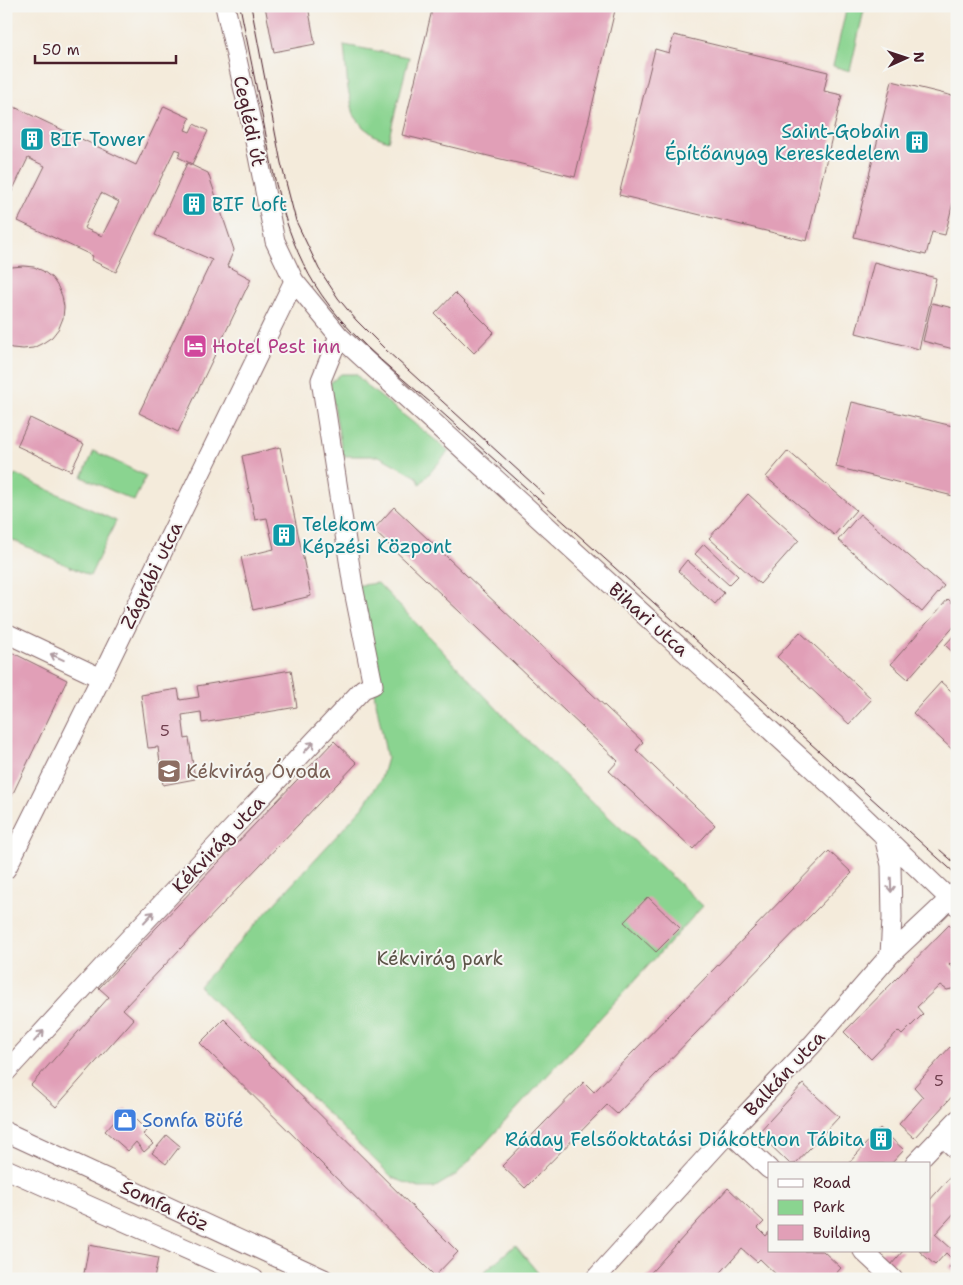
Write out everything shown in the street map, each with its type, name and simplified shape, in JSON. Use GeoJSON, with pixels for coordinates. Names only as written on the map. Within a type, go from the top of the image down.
{"type":"FeatureCollection","features":[{"type":"Feature","properties":{"kind":"street","name":"Ceglédi út"},"geometry":{"type":"LineString","coordinates":[[224,6],[252,126],[275,241],[294,281],[339,336]]}},
{"type":"Feature","properties":{"kind":"street","name":"Zágrábi utca"},"geometry":{"type":"LineString","coordinates":[[7,868],[294,281]]}},
{"type":"Feature","properties":{"kind":"street","name":"Kékvirág utca"},"geometry":{"type":"LineString","coordinates":[[6,1072],[363,689],[373,685],[353,586],[320,380],[339,336]]}},
{"type":"Feature","properties":{"kind":"street","name":"Bihari utca"},"geometry":{"type":"LineString","coordinates":[[339,336],[837,791],[884,837],[954,899]]}},
{"type":"Feature","properties":{"kind":"street"},"geometry":{"type":"LineString","coordinates":[[6,633],[101,678]]}},
{"type":"Feature","properties":{"kind":"street"},"geometry":{"type":"LineString","coordinates":[[884,837],[890,865],[892,918],[890,955]]}},
{"type":"Feature","properties":{"kind":"street","name":"Balkán utca"},"geometry":{"type":"LineString","coordinates":[[594,1279],[811,1046],[890,955],[954,899]]}},
{"type":"Feature","properties":{"kind":"street"},"geometry":{"type":"LineString","coordinates":[[917,1162],[957,1120]]}},
{"type":"Feature","properties":{"kind":"street","name":"Somfa köz"},"geometry":{"type":"LineString","coordinates":[[6,1132],[324,1279]]}},
{"type":"Feature","properties":{"kind":"street"},"geometry":{"type":"LineString","coordinates":[[729,1132],[768,1168]]}},
{"type":"Feature","properties":{"kind":"street"},"geometry":{"type":"LineString","coordinates":[[942,1136],[957,1150]]}},
{"type":"Feature","properties":{"kind":"street","name":"Somfa köz"},"geometry":{"type":"LineString","coordinates":[[6,1169],[254,1279]]}},
{"type":"Feature","properties":{"kind":"street"},"geometry":{"type":"LineString","coordinates":[[864,1252],[892,1279]]}},
{"type":"Feature","properties":{"kind":"green space"},"geometry":{"type":"Polygon","coordinates":[[[847,6],[865,6],[850,71],[833,66],[847,6]]]}},
{"type":"Feature","properties":{"kind":"green space"},"geometry":{"type":"Polygon","coordinates":[[[344,45],[409,57],[388,141],[375,136],[363,127],[354,115],[348,89],[344,45]]]}},
{"type":"Feature","properties":{"kind":"green space"},"geometry":{"type":"Polygon","coordinates":[[[341,374],[356,374],[367,386],[449,451],[420,484],[417,477],[379,456],[343,456],[330,383],[341,374]]]}},
{"type":"Feature","properties":{"kind":"green space"},"geometry":{"type":"Polygon","coordinates":[[[94,451],[146,476],[134,501],[82,477],[94,451]]]}},
{"type":"Feature","properties":{"kind":"green space"},"geometry":{"type":"Polygon","coordinates":[[[15,474],[116,521],[90,576],[6,537],[6,494],[15,474]]]}},
{"type":"Feature","properties":{"kind":"green space","name":"Kékvirág park"},"geometry":{"type":"Polygon","coordinates":[[[378,583],[518,731],[703,906],[457,1174],[434,1188],[419,1188],[393,1178],[199,986],[363,807],[381,779],[387,758],[353,586],[378,583]]]}},
{"type":"Feature","properties":{"kind":"green space"},"geometry":{"type":"Polygon","coordinates":[[[515,1245],[543,1279],[489,1279],[484,1272],[515,1245]]]}},
{"type":"Feature","properties":{"kind":"building"},"geometry":{"type":"Polygon","coordinates":[[[265,6],[308,6],[315,44],[274,52],[265,6]]]}},
{"type":"Feature","properties":{"kind":"building"},"geometry":{"type":"Polygon","coordinates":[[[433,6],[616,6],[575,177],[402,135],[433,6]]]}},
{"type":"Feature","properties":{"kind":"building"},"geometry":{"type":"Polygon","coordinates":[[[674,35],[828,72],[824,91],[842,95],[807,241],[619,195],[655,49],[669,53],[674,35]]]}},
{"type":"Feature","properties":{"kind":"building","name":"Saint-Gobain Építőanyag Kereskedelem"},"geometry":{"type":"Polygon","coordinates":[[[892,81],[957,97],[957,186],[945,235],[932,232],[926,255],[854,237],[892,81]]]}},
{"type":"Feature","properties":{"kind":"building"},"geometry":{"type":"Polygon","coordinates":[[[6,103],[136,165],[164,106],[190,118],[185,130],[190,132],[194,124],[208,131],[192,164],[178,157],[181,151],[175,149],[116,272],[91,260],[93,256],[18,221],[45,166],[28,158],[6,204],[6,103]],[[101,193],[84,228],[102,236],[119,202],[101,193]]]}},
{"type":"Feature","properties":{"kind":"building","name":"Hotel Pest inn"},"geometry":{"type":"Polygon","coordinates":[[[187,163],[208,173],[234,250],[227,266],[251,279],[178,432],[139,413],[212,260],[155,235],[187,163]]]}},
{"type":"Feature","properties":{"kind":"building"},"geometry":{"type":"Polygon","coordinates":[[[874,262],[936,278],[919,349],[856,333],[874,262]]]}},
{"type":"Feature","properties":{"kind":"building"},"geometry":{"type":"Polygon","coordinates":[[[23,266],[34,267],[52,278],[62,296],[64,307],[63,318],[59,328],[52,337],[33,348],[23,349],[6,346],[6,269],[23,266]]]}},
{"type":"Feature","properties":{"kind":"building"},"geometry":{"type":"Polygon","coordinates":[[[455,293],[494,332],[474,353],[435,314],[455,293]]]}},
{"type":"Feature","properties":{"kind":"building"},"geometry":{"type":"Polygon","coordinates":[[[932,303],[957,309],[957,350],[923,341],[932,303]]]}},
{"type":"Feature","properties":{"kind":"building"},"geometry":{"type":"Polygon","coordinates":[[[852,402],[957,427],[957,497],[836,467],[852,402]]]}},
{"type":"Feature","properties":{"kind":"building"},"geometry":{"type":"Polygon","coordinates":[[[30,418],[84,444],[71,471],[17,446],[30,418]]]}},
{"type":"Feature","properties":{"kind":"building","name":"Telekom Képzési Központ"},"geometry":{"type":"Polygon","coordinates":[[[280,447],[311,596],[253,610],[241,557],[274,549],[267,518],[255,520],[242,456],[280,447]]]}},
{"type":"Feature","properties":{"kind":"building"},"geometry":{"type":"Polygon","coordinates":[[[788,451],[856,510],[834,535],[766,477],[788,451]]]}},
{"type":"Feature","properties":{"kind":"building"},"geometry":{"type":"Polygon","coordinates":[[[748,494],[799,540],[760,584],[709,538],[748,494]]]}},
{"type":"Feature","properties":{"kind":"building"},"geometry":{"type":"Polygon","coordinates":[[[394,507],[643,742],[636,750],[715,825],[693,849],[609,771],[618,761],[373,530],[394,507]]]}},
{"type":"Feature","properties":{"kind":"building"},"geometry":{"type":"Polygon","coordinates":[[[860,514],[944,586],[922,612],[838,540],[860,514]]]}},
{"type":"Feature","properties":{"kind":"building"},"geometry":{"type":"Polygon","coordinates":[[[704,544],[738,576],[729,585],[695,554],[704,544]]]}},
{"type":"Feature","properties":{"kind":"building"},"geometry":{"type":"Polygon","coordinates":[[[687,560],[724,593],[715,604],[678,571],[687,560]]]}},
{"type":"Feature","properties":{"kind":"building"},"geometry":{"type":"Polygon","coordinates":[[[948,599],[957,607],[957,623],[908,679],[891,664],[948,599]]]}},
{"type":"Feature","properties":{"kind":"building"},"geometry":{"type":"Polygon","coordinates":[[[800,632],[872,699],[849,724],[777,657],[800,632]]]}},
{"type":"Feature","properties":{"kind":"building"},"geometry":{"type":"Polygon","coordinates":[[[957,632],[957,656],[945,645],[957,632]]]}},
{"type":"Feature","properties":{"kind":"building"},"geometry":{"type":"Polygon","coordinates":[[[11,652],[67,680],[6,808],[6,717],[8,714],[6,714],[6,662],[11,652]]]}},
{"type":"Feature","properties":{"kind":"building"},"geometry":{"type":"Polygon","coordinates":[[[291,670],[297,707],[202,723],[201,712],[182,715],[185,739],[189,738],[195,779],[163,785],[158,747],[148,748],[141,695],[178,689],[180,700],[199,697],[197,686],[291,670]]]}},
{"type":"Feature","properties":{"kind":"building"},"geometry":{"type":"Polygon","coordinates":[[[941,682],[957,696],[957,754],[913,713],[941,682]]]}},
{"type":"Feature","properties":{"kind":"building"},"geometry":{"type":"Polygon","coordinates":[[[334,741],[357,763],[123,1009],[134,1019],[56,1107],[31,1085],[109,997],[99,988],[334,741]]]}},
{"type":"Feature","properties":{"kind":"building"},"geometry":{"type":"Polygon","coordinates":[[[829,851],[852,873],[617,1114],[607,1105],[525,1188],[502,1166],[584,1082],[594,1092],[829,851]]]}},
{"type":"Feature","properties":{"kind":"building"},"geometry":{"type":"Polygon","coordinates":[[[648,897],[680,928],[656,952],[624,922],[648,897]]]}},
{"type":"Feature","properties":{"kind":"building"},"geometry":{"type":"Polygon","coordinates":[[[949,925],[957,932],[957,969],[949,964],[957,974],[956,988],[947,990],[940,985],[917,1007],[923,1014],[902,1035],[898,1031],[871,1059],[844,1032],[949,925]]]}},
{"type":"Feature","properties":{"kind":"building"},"geometry":{"type":"Polygon","coordinates":[[[224,1019],[458,1252],[435,1276],[200,1043],[224,1019]]]}},
{"type":"Feature","properties":{"kind":"building"},"geometry":{"type":"Polygon","coordinates":[[[950,1047],[957,1054],[957,1091],[914,1138],[899,1124],[923,1097],[914,1087],[950,1047]]]}},
{"type":"Feature","properties":{"kind":"building"},"geometry":{"type":"Polygon","coordinates":[[[803,1084],[839,1117],[797,1162],[788,1162],[758,1133],[803,1084]]]}},
{"type":"Feature","properties":{"kind":"building","name":"Somfa Büfé"},"geometry":{"type":"Polygon","coordinates":[[[125,1109],[147,1131],[143,1134],[153,1144],[144,1152],[136,1142],[128,1151],[105,1131],[125,1109]]]}},
{"type":"Feature","properties":{"kind":"building","name":"Ráday Felsőoktatási Diákotthon Tábita"},"geometry":{"type":"Polygon","coordinates":[[[880,1128],[904,1150],[893,1162],[850,1162],[880,1128]]]}},
{"type":"Feature","properties":{"kind":"building"},"geometry":{"type":"Polygon","coordinates":[[[167,1135],[180,1146],[166,1164],[152,1153],[167,1135]]]}},
{"type":"Feature","properties":{"kind":"building"},"geometry":{"type":"Polygon","coordinates":[[[952,1175],[957,1179],[957,1210],[935,1234],[952,1249],[957,1244],[957,1258],[954,1261],[946,1253],[935,1265],[920,1252],[930,1252],[930,1200],[952,1175]]]}},
{"type":"Feature","properties":{"kind":"building"},"geometry":{"type":"Polygon","coordinates":[[[728,1188],[764,1222],[758,1228],[766,1236],[768,1233],[768,1252],[824,1252],[841,1268],[831,1279],[781,1279],[760,1259],[757,1262],[742,1249],[715,1279],[645,1279],[728,1188]]]}},
{"type":"Feature","properties":{"kind":"building"},"geometry":{"type":"Polygon","coordinates":[[[89,1245],[158,1258],[154,1279],[83,1279],[89,1245]]]}},
{"type":"Feature","properties":{"kind":"building"},"geometry":{"type":"Polygon","coordinates":[[[882,1252],[902,1252],[891,1265],[880,1255],[882,1252]]]}},
{"type":"Feature","properties":{"kind":"building"},"geometry":{"type":"Polygon","coordinates":[[[955,1262],[957,1264],[957,1274],[949,1267],[955,1262]]]}},
{"type":"Feature","properties":{"kind":"tram line"},"geometry":{"type":"LineString","coordinates":[[240,6],[273,173],[286,219],[303,264],[315,285],[341,320],[381,360],[957,875]]}},
{"type":"Feature","properties":{"kind":"tram line"},"geometry":{"type":"LineString","coordinates":[[251,6],[281,163],[296,221],[319,269],[338,298],[356,320],[386,350],[544,494]]}},
{"type":"Feature","properties":{"kind":"tram line"},"geometry":{"type":"LineString","coordinates":[[940,850],[957,865]]}},
{"type":"Feature","properties":{"kind":"place","name":"BIF Tower"},"geometry":{"type":"Point","coordinates":[32,139]}},
{"type":"Feature","properties":{"kind":"place","name":"Saint-Gobain Építőanyag Kereskedelem"},"geometry":{"type":"Point","coordinates":[917,142]}},
{"type":"Feature","properties":{"kind":"place","name":"BIF Loft"},"geometry":{"type":"Point","coordinates":[194,204]}},
{"type":"Feature","properties":{"kind":"place","name":"Hotel Pest inn"},"geometry":{"type":"Point","coordinates":[195,346]}},
{"type":"Feature","properties":{"kind":"place","name":"Telekom Képzési Központ"},"geometry":{"type":"Point","coordinates":[284,535]}},
{"type":"Feature","properties":{"kind":"place","name":"Kékvirág Óvoda"},"geometry":{"type":"Point","coordinates":[169,771]}},
{"type":"Feature","properties":{"kind":"place","name":"Somfa Büfé"},"geometry":{"type":"Point","coordinates":[125,1120]}},
{"type":"Feature","properties":{"kind":"place","name":"Ráday Felsőoktatási Diákotthon Tábita"},"geometry":{"type":"Point","coordinates":[881,1139]}}]}
